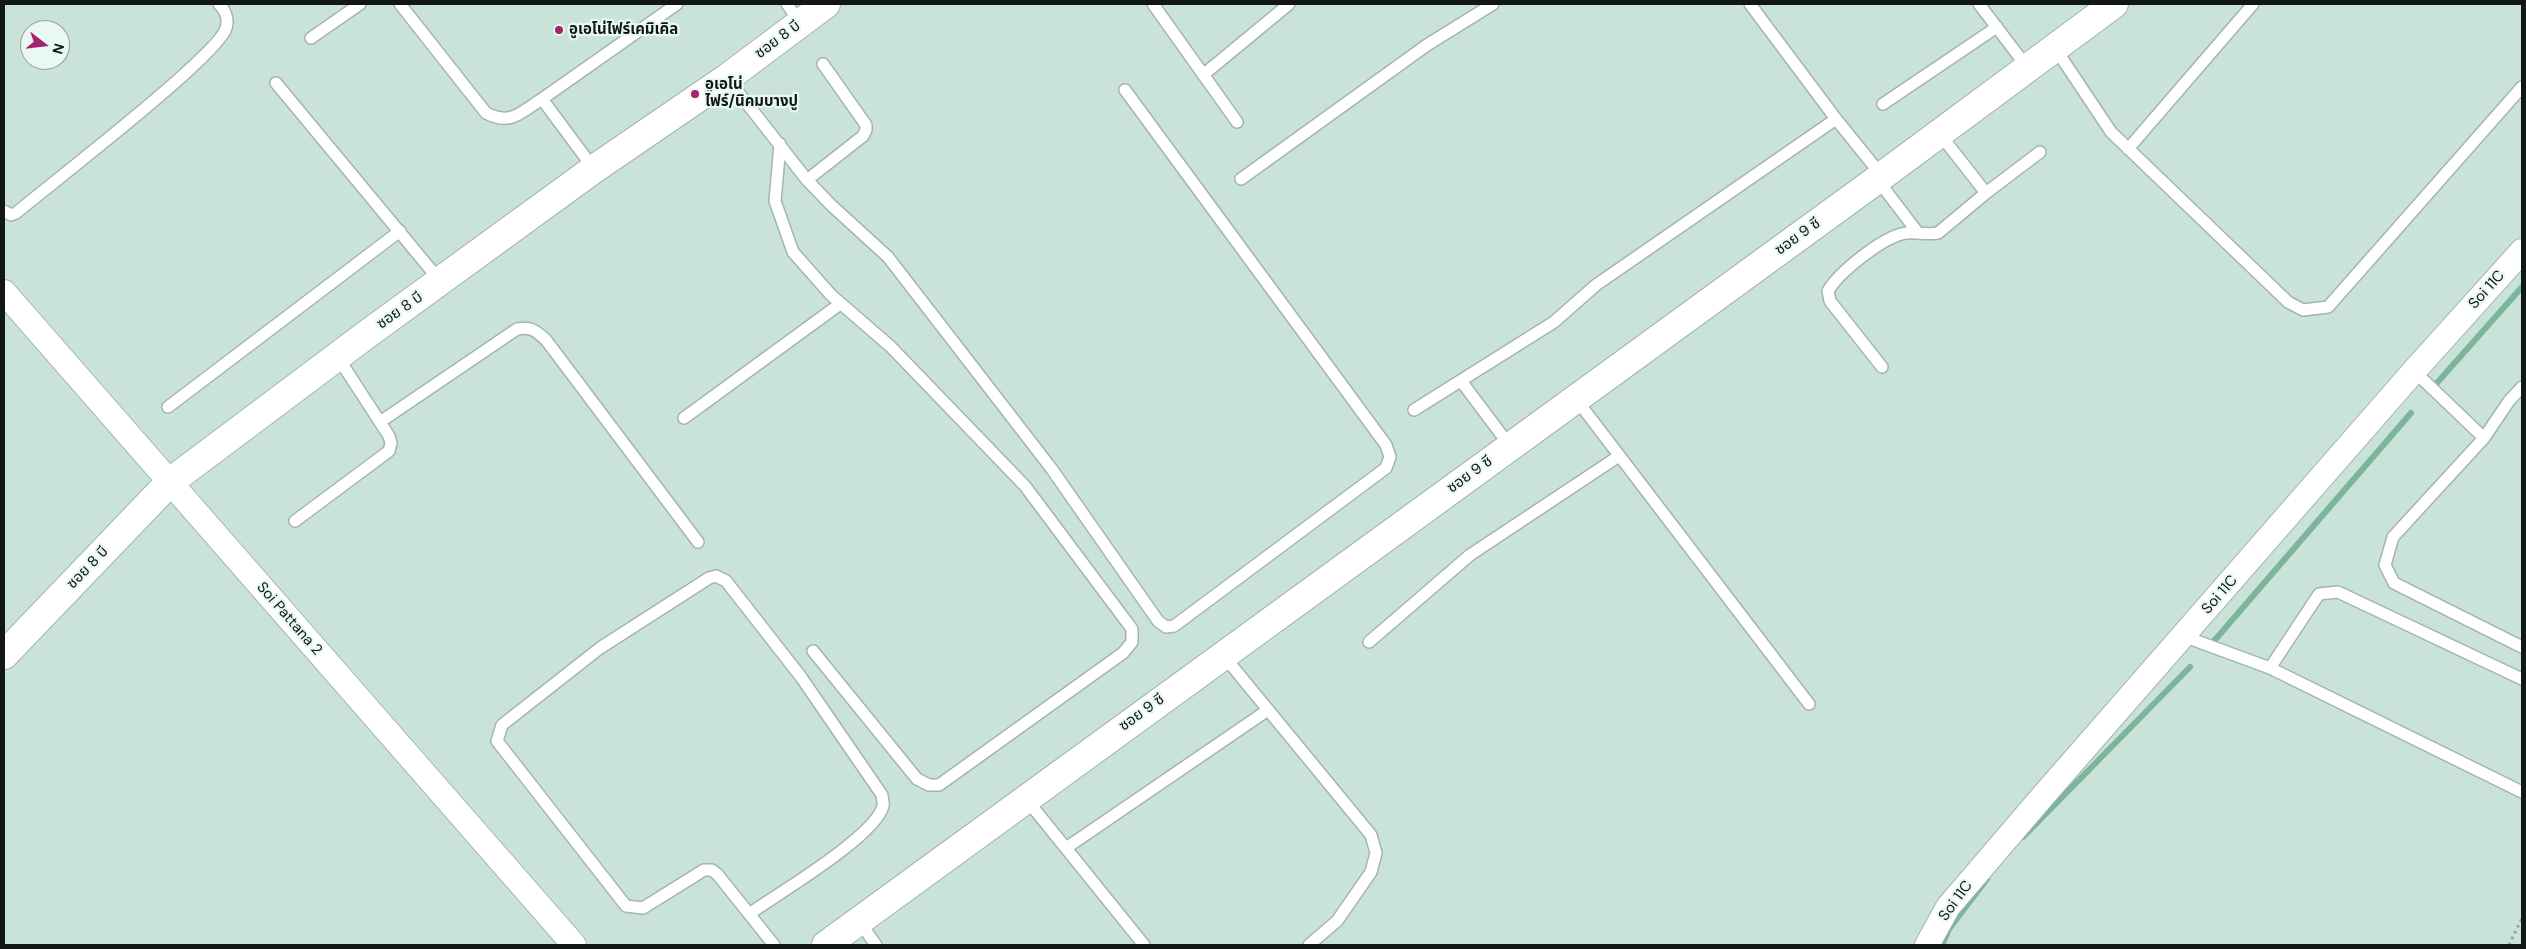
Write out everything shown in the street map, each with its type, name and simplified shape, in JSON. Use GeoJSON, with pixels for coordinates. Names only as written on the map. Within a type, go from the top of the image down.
{"type":"FeatureCollection","features":[{"type":"Feature","properties":{"kind":"street","name":"ซอย 8 บี"},"geometry":{"type":"LineString","coordinates":[[4,655],[170,482],[337,356],[594,170],[727,78],[794,13],[826,4]]}},
{"type":"Feature","properties":{"kind":"street","name":"ซอย 9 ซี"},"geometry":{"type":"LineString","coordinates":[[826,945],[1880,178],[1938,133],[2114,4]]}},
{"type":"Feature","properties":{"kind":"street","name":"Soi 11C"},"geometry":{"type":"LineString","coordinates":[[1927,945],[1948,907],[2414,371],[2522,251]]}},
{"type":"Feature","properties":{"kind":"street","name":"Soi Pattana 2"},"geometry":{"type":"LineString","coordinates":[[4,292],[574,945]]}},
{"type":"Feature","properties":{"kind":"lane"},"geometry":{"type":"LineString","coordinates":[[4,211],[11,215],[16,213],[159,96],[220,41],[226,27],[225,11],[219,4]]}},
{"type":"Feature","properties":{"kind":"lane"},"geometry":{"type":"LineString","coordinates":[[312,38],[360,4]]}},
{"type":"Feature","properties":{"kind":"lane"},"geometry":{"type":"LineString","coordinates":[[400,4],[486,113],[499,119],[509,119],[542,99],[677,4]]}},
{"type":"Feature","properties":{"kind":"lane"},"geometry":{"type":"LineString","coordinates":[[1152,4],[1237,122]]}},
{"type":"Feature","properties":{"kind":"lane"},"geometry":{"type":"LineString","coordinates":[[1203,75],[1289,4]]}},
{"type":"Feature","properties":{"kind":"lane"},"geometry":{"type":"LineString","coordinates":[[1241,180],[1427,45],[1492,4]]}},
{"type":"Feature","properties":{"kind":"lane"},"geometry":{"type":"LineString","coordinates":[[1750,4],[1880,178],[1918,233]]}},
{"type":"Feature","properties":{"kind":"lane"},"geometry":{"type":"LineString","coordinates":[[2128,149],[2253,4]]}},
{"type":"Feature","properties":{"kind":"lane"},"geometry":{"type":"LineString","coordinates":[[1983,5],[2027,67]]}},
{"type":"Feature","properties":{"kind":"lane"},"geometry":{"type":"LineString","coordinates":[[1883,104],[1997,27]]}},
{"type":"Feature","properties":{"kind":"lane"},"geometry":{"type":"LineString","coordinates":[[2055,48],[2098,116],[2128,149],[2288,302],[2303,310],[2328,307],[2522,87]]}},
{"type":"Feature","properties":{"kind":"lane"},"geometry":{"type":"LineString","coordinates":[[807,180],[863,136],[866,130],[866,125],[822,64]]}},
{"type":"Feature","properties":{"kind":"lane"},"geometry":{"type":"LineString","coordinates":[[727,78],[807,180],[831,205],[888,257],[1051,468],[1158,621],[1166,627],[1174,626],[1386,468],[1390,457],[1386,445],[1125,90]]}},
{"type":"Feature","properties":{"kind":"lane"},"geometry":{"type":"LineString","coordinates":[[276,83],[441,282]]}},
{"type":"Feature","properties":{"kind":"lane"},"geometry":{"type":"LineString","coordinates":[[542,99],[594,170]]}},
{"type":"Feature","properties":{"kind":"lane"},"geometry":{"type":"LineString","coordinates":[[1414,410],[1554,322],[1596,285],[1836,119]]}},
{"type":"Feature","properties":{"kind":"lane"},"geometry":{"type":"LineString","coordinates":[[1938,133],[1986,194]]}},
{"type":"Feature","properties":{"kind":"lane"},"geometry":{"type":"LineString","coordinates":[[780,144],[775,201],[794,252],[840,304],[891,347],[1025,486],[1132,629],[1132,642],[1124,653],[939,785],[929,785],[917,779],[813,651]]}},
{"type":"Feature","properties":{"kind":"lane"},"geometry":{"type":"LineString","coordinates":[[1882,368],[1830,301],[1828,291],[1834,280],[1889,238],[1907,233],[1938,233],[2040,152]]}},
{"type":"Feature","properties":{"kind":"lane"},"geometry":{"type":"LineString","coordinates":[[168,407],[400,231]]}},
{"type":"Feature","properties":{"kind":"lane"},"geometry":{"type":"LineString","coordinates":[[684,418],[840,304]]}},
{"type":"Feature","properties":{"kind":"lane"},"geometry":{"type":"LineString","coordinates":[[380,422],[517,329],[526,327],[536,330],[558,356],[698,542]]}},
{"type":"Feature","properties":{"kind":"lane"},"geometry":{"type":"LineString","coordinates":[[295,521],[389,450],[391,443],[390,436],[337,356]]}},
{"type":"Feature","properties":{"kind":"lane"},"geometry":{"type":"LineString","coordinates":[[2414,371],[2484,438]]}},
{"type":"Feature","properties":{"kind":"lane"},"geometry":{"type":"LineString","coordinates":[[1461,381],[1510,446]]}},
{"type":"Feature","properties":{"kind":"lane"},"geometry":{"type":"LineString","coordinates":[[2522,387],[2509,401],[2484,438],[2393,537],[2385,565],[2394,583],[2522,647]]}},
{"type":"Feature","properties":{"kind":"lane"},"geometry":{"type":"LineString","coordinates":[[1576,399],[1809,704]]}},
{"type":"Feature","properties":{"kind":"lane"},"geometry":{"type":"LineString","coordinates":[[1369,642],[1470,555],[1618,456]]}},
{"type":"Feature","properties":{"kind":"lane"},"geometry":{"type":"LineString","coordinates":[[749,914],[846,848],[875,820],[883,806],[882,794],[801,676],[726,581],[716,576],[709,578],[600,648],[502,725],[497,741],[626,906],[643,908],[704,870],[712,870],[718,874],[749,914],[774,945]]}},
{"type":"Feature","properties":{"kind":"lane"},"geometry":{"type":"LineString","coordinates":[[2270,668],[2320,594],[2338,592],[2522,680]]}},
{"type":"Feature","properties":{"kind":"lane"},"geometry":{"type":"LineString","coordinates":[[2183,636],[2270,668],[2522,792]]}},
{"type":"Feature","properties":{"kind":"lane"},"geometry":{"type":"LineString","coordinates":[[1222,655],[1371,835],[1376,853],[1371,872],[1337,921],[1309,945]]}},
{"type":"Feature","properties":{"kind":"lane"},"geometry":{"type":"LineString","coordinates":[[1066,848],[1268,710]]}},
{"type":"Feature","properties":{"kind":"lane"},"geometry":{"type":"LineString","coordinates":[[1027,800],[1144,945]]}},
{"type":"Feature","properties":{"kind":"lane"},"geometry":{"type":"LineString","coordinates":[[859,921],[876,945]]}},
{"type":"Feature","properties":{"kind":"path"},"geometry":{"type":"LineString","coordinates":[[2509,945],[2520,920],[2522,921]]}},
{"type":"Feature","properties":{"kind":"shaded area"},"geometry":{"type":"Polygon","coordinates":[[[4,4],[2522,4],[2522,945],[4,945],[4,4]]]}},
{"type":"Feature","properties":{"kind":"waterway"},"geometry":{"type":"LineString","coordinates":[[2436,384],[2522,287]]}},
{"type":"Feature","properties":{"kind":"waterway"},"geometry":{"type":"LineString","coordinates":[[2214,641],[2411,413]]}},
{"type":"Feature","properties":{"kind":"waterway"},"geometry":{"type":"LineString","coordinates":[[2023,837],[2190,667]]}},
{"type":"Feature","properties":{"kind":"waterway"},"geometry":{"type":"LineString","coordinates":[[1942,945],[1949,929],[1987,879]]}},
{"type":"Feature","properties":{"kind":"place","name":"อูเอโน่ไฟร์เคมิเคิล"},"geometry":{"type":"Point","coordinates":[559,30]}},
{"type":"Feature","properties":{"kind":"place","name":"อูเอโน่ ไฟร์/นิคมบางปู"},"geometry":{"type":"Point","coordinates":[695,94]}}]}
